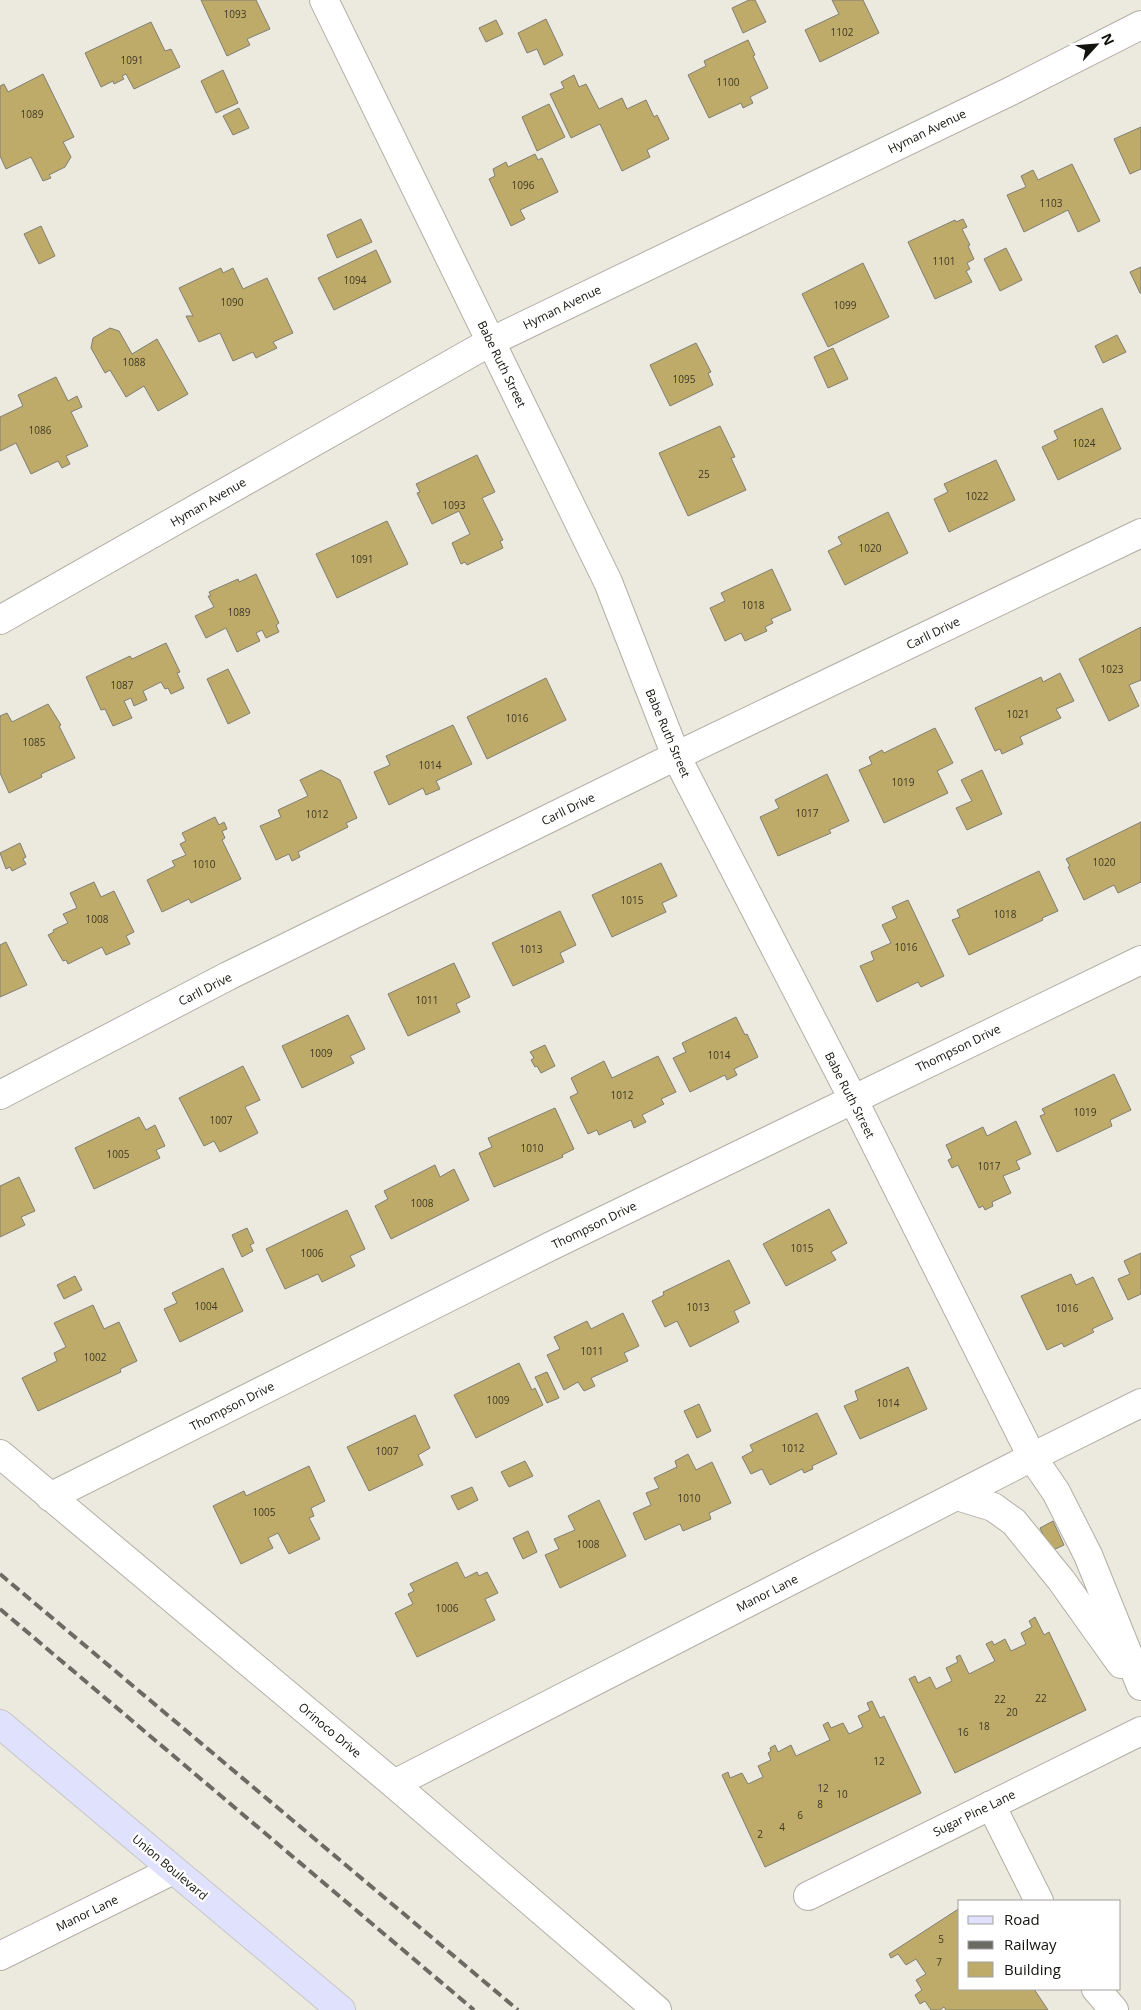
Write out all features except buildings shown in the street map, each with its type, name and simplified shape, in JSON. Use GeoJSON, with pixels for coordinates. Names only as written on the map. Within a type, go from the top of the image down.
{"type":"FeatureCollection","features":[{"type":"Feature","properties":{"kind":"main road","name":"Union Boulevard"},"geometry":{"type":"LineString","coordinates":[[0,1724],[341,2010]]}},
{"type":"Feature","properties":{"kind":"street","name":"Babe Ruth Street"},"geometry":{"type":"LineString","coordinates":[[324,0],[608,582],[676,756],[853,1099],[1032,1456],[1056,1492],[1088,1556],[1141,1686]]}},
{"type":"Feature","properties":{"kind":"street","name":"Hyman Avenue"},"geometry":{"type":"LineString","coordinates":[[0,620],[490,342],[1002,95],[1141,25]]}},
{"type":"Feature","properties":{"kind":"street","name":"Carll Drive"},"geometry":{"type":"LineString","coordinates":[[0,1096],[228,976],[676,756],[1141,533]]}},
{"type":"Feature","properties":{"kind":"street","name":"Thompson Drive"},"geometry":{"type":"LineString","coordinates":[[50,1497],[551,1246],[1141,960]]}},
{"type":"Feature","properties":{"kind":"street","name":"Manor Lane"},"geometry":{"type":"LineString","coordinates":[[394,1784],[1032,1456],[1141,1403]]}},
{"type":"Feature","properties":{"kind":"street","name":"Orinoco Drive"},"geometry":{"type":"LineString","coordinates":[[0,1454],[394,1784],[657,2010]]}},
{"type":"Feature","properties":{"kind":"street"},"geometry":{"type":"LineString","coordinates":[[957,1496],[993,1507],[1014,1522],[1061,1580],[1141,1692]]}},
{"type":"Feature","properties":{"kind":"street","name":"Sugar Pine Lane"},"geometry":{"type":"LineString","coordinates":[[808,1896],[1141,1731]]}},
{"type":"Feature","properties":{"kind":"street"},"geometry":{"type":"LineString","coordinates":[[991,1805],[1038,1900]]}},
{"type":"Feature","properties":{"kind":"street","name":"Manor Lane"},"geometry":{"type":"LineString","coordinates":[[0,1956],[173,1870]]}},
{"type":"Feature","properties":{"kind":"street"},"geometry":{"type":"LineString","coordinates":[[1097,1990],[1114,2010]]}},
{"type":"Feature","properties":{"kind":"railway"},"geometry":{"type":"LineString","coordinates":[[0,1574],[518,2010]]}},
{"type":"Feature","properties":{"kind":"railway"},"geometry":{"type":"LineString","coordinates":[[0,1609],[474,2010]]}}]}
